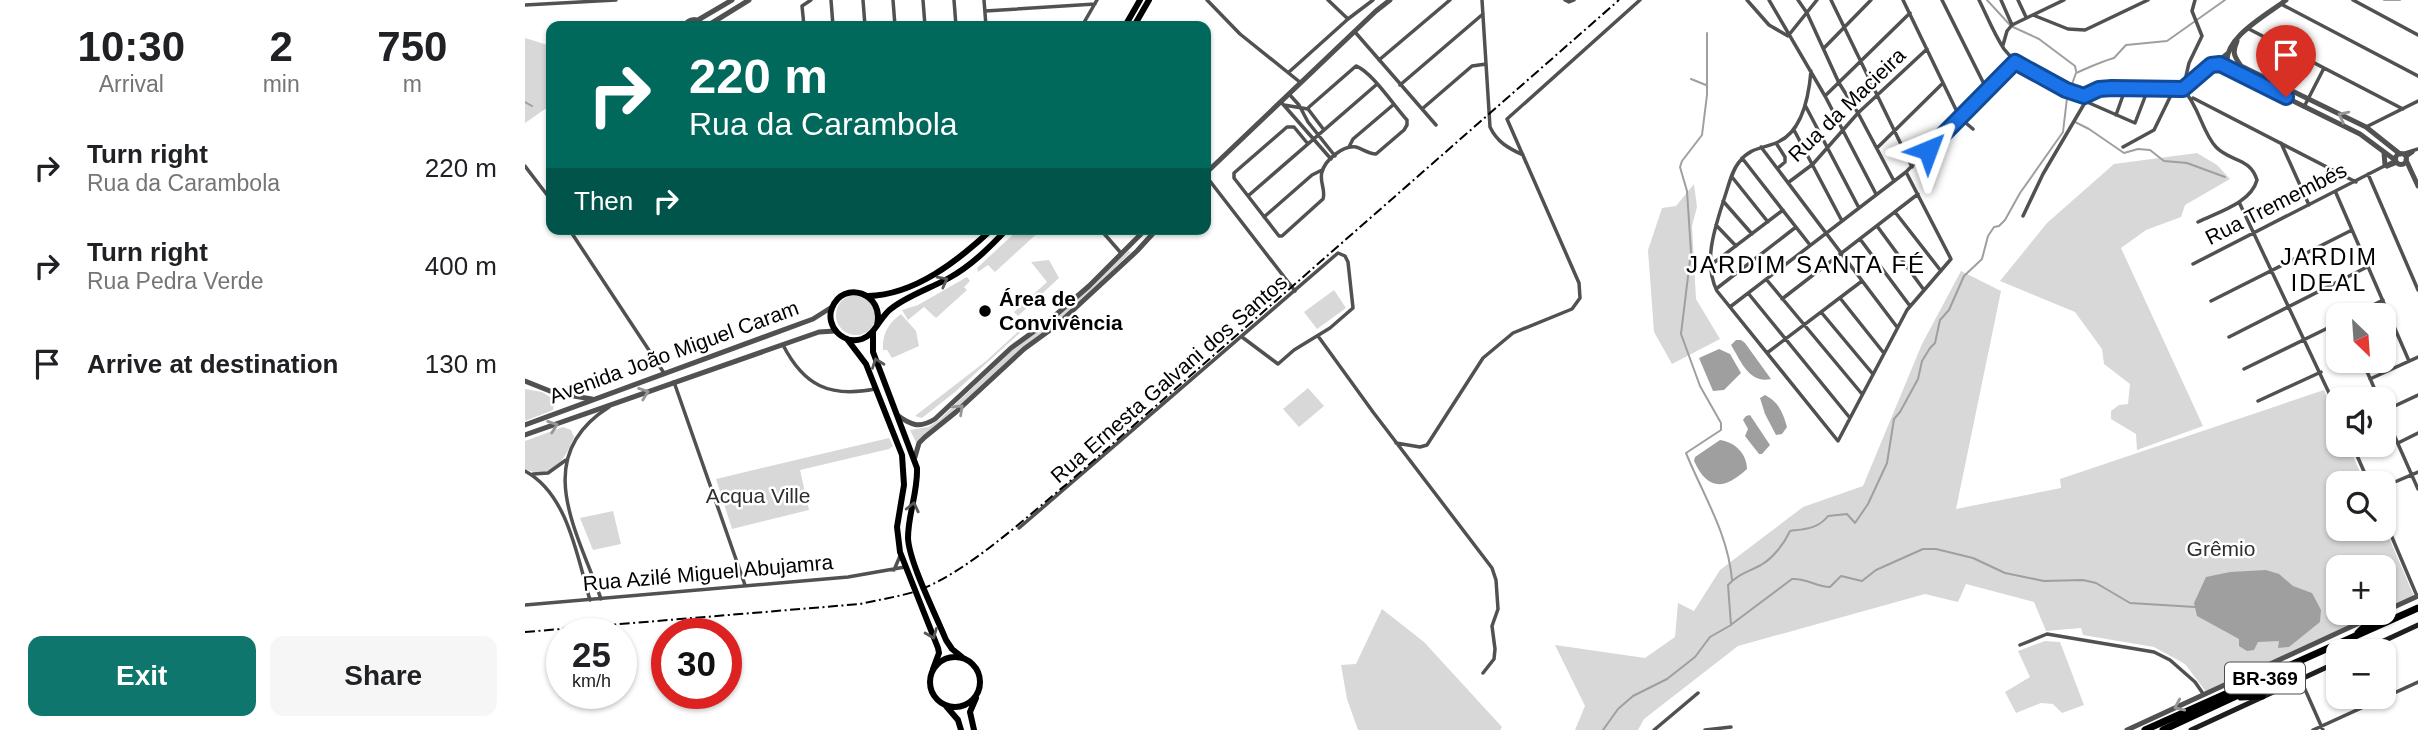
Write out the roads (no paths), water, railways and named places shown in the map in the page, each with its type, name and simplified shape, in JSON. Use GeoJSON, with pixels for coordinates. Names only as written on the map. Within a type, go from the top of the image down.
{"type":"FeatureCollection","features":[{"type":"Feature","properties":{"kind":"highway","name":"BR-369"},"geometry":{"type":"LineString","coordinates":[[2351,639],[2418,608]]}},
{"type":"Feature","properties":{"kind":"highway","name":"BR-369"},"geometry":{"type":"LineString","coordinates":[[2163,730],[2418,608]]}},
{"type":"Feature","properties":{"kind":"highway"},"geometry":{"type":"LineString","coordinates":[[2347,639],[2366,625]]}},
{"type":"Feature","properties":{"kind":"highway","name":"BR-369"},"geometry":{"type":"LineString","coordinates":[[2145,730],[2326,650]]}},
{"type":"Feature","properties":{"kind":"highway"},"geometry":{"type":"LineString","coordinates":[[2220,704],[2248,696],[2262,696]]}},
{"type":"Feature","properties":{"kind":"main road"},"geometry":{"type":"LineString","coordinates":[[1128,21],[1140,0]]}},
{"type":"Feature","properties":{"kind":"main road"},"geometry":{"type":"LineString","coordinates":[[1137,21],[1149,0]]}},
{"type":"Feature","properties":{"kind":"main road"},"geometry":{"type":"LineString","coordinates":[[961,730],[958,720],[939,702],[930,687],[930,678],[939,653],[901,555],[897,527],[904,485],[903,459],[877,389],[861,355],[847,339],[835,331],[831,322],[832,307],[847,293],[889,295],[906,288],[941,269],[971,249],[986,235]]}},
{"type":"Feature","properties":{"kind":"main road"},"geometry":{"type":"LineString","coordinates":[[847,339],[862,338],[875,328],[892,307],[953,276],[1001,235]]}},
{"type":"Feature","properties":{"kind":"main road"},"geometry":{"type":"LineString","coordinates":[[867,296],[877,309],[873,352],[915,457],[918,482],[908,535],[910,552],[946,640],[952,649],[970,661],[979,672],[980,689],[970,712],[974,730]]}},
{"type":"Feature","properties":{"kind":"main road"},"geometry":{"type":"LineString","coordinates":[[2388,639],[2418,624]]}},
{"type":"Feature","properties":{"kind":"main road"},"geometry":{"type":"LineString","coordinates":[[933,669],[945,659],[962,657]]}},
{"type":"Feature","properties":{"kind":"main road"},"geometry":{"type":"LineString","coordinates":[[2199,728],[2326,667]]}},
{"type":"Feature","properties":{"kind":"main road"},"geometry":{"type":"LineString","coordinates":[[946,706],[963,706],[977,696]]}},
{"type":"Feature","properties":{"kind":"street"},"geometry":{"type":"LineString","coordinates":[[525,5],[616,0]]}},
{"type":"Feature","properties":{"kind":"street"},"geometry":{"type":"LineString","coordinates":[[689,21],[698,20],[732,0]]}},
{"type":"Feature","properties":{"kind":"street"},"geometry":{"type":"LineString","coordinates":[[713,21],[749,0]]}},
{"type":"Feature","properties":{"kind":"street"},"geometry":{"type":"LineString","coordinates":[[804,21],[803,6],[811,0]]}},
{"type":"Feature","properties":{"kind":"street"},"geometry":{"type":"LineString","coordinates":[[831,0],[833,21]]}},
{"type":"Feature","properties":{"kind":"street"},"geometry":{"type":"LineString","coordinates":[[863,0],[865,21]]}},
{"type":"Feature","properties":{"kind":"street"},"geometry":{"type":"LineString","coordinates":[[893,0],[895,21]]}},
{"type":"Feature","properties":{"kind":"street"},"geometry":{"type":"LineString","coordinates":[[923,0],[925,21]]}},
{"type":"Feature","properties":{"kind":"street"},"geometry":{"type":"LineString","coordinates":[[954,0],[956,21]]}},
{"type":"Feature","properties":{"kind":"street"},"geometry":{"type":"LineString","coordinates":[[984,0],[986,21]]}},
{"type":"Feature","properties":{"kind":"street"},"geometry":{"type":"LineString","coordinates":[[1207,0],[1240,34],[1301,83]]}},
{"type":"Feature","properties":{"kind":"street"},"geometry":{"type":"LineString","coordinates":[[1328,0],[1348,19]]}},
{"type":"Feature","properties":{"kind":"street"},"geometry":{"type":"LineString","coordinates":[[1289,72],[1373,0]]}},
{"type":"Feature","properties":{"kind":"street"},"geometry":{"type":"LineString","coordinates":[[1211,170],[1283,104],[1289,94],[1354,31],[1390,0]]}},
{"type":"Feature","properties":{"kind":"street"},"geometry":{"type":"LineString","coordinates":[[1379,60],[1450,0]]}},
{"type":"Feature","properties":{"kind":"street"},"geometry":{"type":"LineString","coordinates":[[1482,0],[1490,127],[1495,137],[1505,146],[1523,155]]}},
{"type":"Feature","properties":{"kind":"street"},"geometry":{"type":"LineString","coordinates":[[1566,1],[1574,0]]}},
{"type":"Feature","properties":{"kind":"street"},"geometry":{"type":"LineString","coordinates":[[1396,443],[1419,447],[1427,445],[1483,358],[1513,333],[1572,309],[1580,298],[1579,283],[1507,119],[1640,0]]}},
{"type":"Feature","properties":{"kind":"street"},"geometry":{"type":"LineString","coordinates":[[1747,0],[1769,25],[1788,36]]}},
{"type":"Feature","properties":{"kind":"street"},"geometry":{"type":"LineString","coordinates":[[1769,0],[1825,96],[1877,194]]}},
{"type":"Feature","properties":{"kind":"street"},"geometry":{"type":"LineString","coordinates":[[1798,0],[1807,13],[1839,83],[1894,181]]}},
{"type":"Feature","properties":{"kind":"street"},"geometry":{"type":"LineString","coordinates":[[1788,36],[1817,0]]}},
{"type":"Feature","properties":{"kind":"street"},"geometry":{"type":"LineString","coordinates":[[1831,0],[1912,167]]}},
{"type":"Feature","properties":{"kind":"street"},"geometry":{"type":"LineString","coordinates":[[1824,48],[1871,0]]}},
{"type":"Feature","properties":{"kind":"street"},"geometry":{"type":"LineString","coordinates":[[1903,0],[1960,118],[1973,129]]}},
{"type":"Feature","properties":{"kind":"street"},"geometry":{"type":"LineString","coordinates":[[1942,0],[1987,90]]}},
{"type":"Feature","properties":{"kind":"street"},"geometry":{"type":"LineString","coordinates":[[1979,0],[2003,48],[2015,62],[2066,90],[2084,96],[2099,89],[2126,87],[2183,89],[2229,50],[2248,28],[2283,2],[2418,76]]}},
{"type":"Feature","properties":{"kind":"street"},"geometry":{"type":"LineString","coordinates":[[2001,0],[2012,25]]}},
{"type":"Feature","properties":{"kind":"street"},"geometry":{"type":"LineString","coordinates":[[2018,0],[2027,18]]}},
{"type":"Feature","properties":{"kind":"street"},"geometry":{"type":"LineString","coordinates":[[2003,48],[2007,31],[2012,25],[2064,0]]}},
{"type":"Feature","properties":{"kind":"street"},"geometry":{"type":"LineString","coordinates":[[2033,15],[2068,29],[2085,30],[2148,0]]}},
{"type":"Feature","properties":{"kind":"street"},"geometry":{"type":"LineString","coordinates":[[2183,89],[2189,63],[2202,36],[2192,10],[2195,0]]}},
{"type":"Feature","properties":{"kind":"street"},"geometry":{"type":"LineString","coordinates":[[2353,0],[2418,35]]}},
{"type":"Feature","properties":{"kind":"street"},"geometry":{"type":"LineString","coordinates":[[985,11],[1096,2]]}},
{"type":"Feature","properties":{"kind":"street"},"geometry":{"type":"LineString","coordinates":[[1085,21],[1096,2]]}},
{"type":"Feature","properties":{"kind":"street"},"geometry":{"type":"LineString","coordinates":[[1825,96],[1910,13]]}},
{"type":"Feature","properties":{"kind":"street"},"geometry":{"type":"LineString","coordinates":[[1401,85],[1483,14]]}},
{"type":"Feature","properties":{"kind":"street"},"geometry":{"type":"LineString","coordinates":[[2248,28],[2403,109]]}},
{"type":"Feature","properties":{"kind":"street"},"geometry":{"type":"LineString","coordinates":[[1354,31],[1436,125]]}},
{"type":"Feature","properties":{"kind":"street","name":"Rua da Macieira"},"geometry":{"type":"LineString","coordinates":[[1789,183],[1813,164],[1858,113],[1927,49]]}},
{"type":"Feature","properties":{"kind":"street"},"geometry":{"type":"LineString","coordinates":[[2229,50],[2227,64],[2230,67]]}},
{"type":"Feature","properties":{"kind":"street"},"geometry":{"type":"LineString","coordinates":[[2229,50],[2241,66],[2366,127],[2401,159],[2418,185]]}},
{"type":"Feature","properties":{"kind":"street"},"geometry":{"type":"LineString","coordinates":[[1730,307],[1912,167],[2015,62]]}},
{"type":"Feature","properties":{"kind":"street"},"geometry":{"type":"LineString","coordinates":[[1422,109],[1472,66],[1486,64]]}},
{"type":"Feature","properties":{"kind":"street"},"geometry":{"type":"LineString","coordinates":[[2211,65],[2230,67],[2360,134],[2382,151],[2401,159]]}},
{"type":"Feature","properties":{"kind":"street"},"geometry":{"type":"LineString","coordinates":[[1308,110],[1356,66],[1360,68],[1407,120],[1407,125],[1376,154],[1348,148]]}},
{"type":"Feature","properties":{"kind":"street"},"geometry":{"type":"LineString","coordinates":[[2304,107],[2324,68]]}},
{"type":"Feature","properties":{"kind":"street"},"geometry":{"type":"LineString","coordinates":[[1811,71],[1810,89],[1794,129],[1776,143],[1755,148],[1742,158],[1732,177],[1712,242],[1712,280],[1730,307],[1838,441],[1883,352],[1910,306],[1951,259],[1906,172]]}},
{"type":"Feature","properties":{"kind":"street"},"geometry":{"type":"LineString","coordinates":[[2249,79],[2252,71]]}},
{"type":"Feature","properties":{"kind":"street"},"geometry":{"type":"LineString","coordinates":[[1877,148],[1943,83]]}},
{"type":"Feature","properties":{"kind":"street"},"geometry":{"type":"LineString","coordinates":[[1248,196],[1376,85]]}},
{"type":"Feature","properties":{"kind":"street"},"geometry":{"type":"LineString","coordinates":[[2116,116],[2126,87]]}},
{"type":"Feature","properties":{"kind":"street"},"geometry":{"type":"LineString","coordinates":[[2087,102],[2135,122],[2148,88]]}},
{"type":"Feature","properties":{"kind":"street"},"geometry":{"type":"LineString","coordinates":[[2123,146],[2154,130],[2174,89]]}},
{"type":"Feature","properties":{"kind":"street"},"geometry":{"type":"LineString","coordinates":[[2183,89],[2191,97],[2217,148],[2249,165],[2257,180],[2255,189],[2239,202],[2198,222]]}},
{"type":"Feature","properties":{"kind":"street"},"geometry":{"type":"LineString","coordinates":[[1289,94],[1333,157]]}},
{"type":"Feature","properties":{"kind":"street"},"geometry":{"type":"LineString","coordinates":[[2023,216],[2043,174],[2090,94]]}},
{"type":"Feature","properties":{"kind":"street"},"geometry":{"type":"LineString","coordinates":[[2191,97],[2356,182]]}},
{"type":"Feature","properties":{"kind":"street"},"geometry":{"type":"LineString","coordinates":[[2366,127],[2418,101]]}},
{"type":"Feature","properties":{"kind":"street"},"geometry":{"type":"LineString","coordinates":[[1283,104],[1308,110],[1324,130]]}},
{"type":"Feature","properties":{"kind":"street"},"geometry":{"type":"LineString","coordinates":[[1283,104],[1333,157]]}},
{"type":"Feature","properties":{"kind":"street"},"geometry":{"type":"LineString","coordinates":[[1263,218],[1312,175],[1322,170],[1333,157],[1348,148],[1353,139],[1393,105]]}},
{"type":"Feature","properties":{"kind":"street"},"geometry":{"type":"LineString","coordinates":[[1805,105],[1859,208]]}},
{"type":"Feature","properties":{"kind":"street"},"geometry":{"type":"LineString","coordinates":[[1303,126],[1308,122]]}},
{"type":"Feature","properties":{"kind":"street"},"geometry":{"type":"LineString","coordinates":[[1308,144],[1294,127],[1289,126],[1233,175],[1263,218],[1276,234],[1282,236],[1325,197],[1322,170]]}},
{"type":"Feature","properties":{"kind":"street"},"geometry":{"type":"LineString","coordinates":[[1794,129],[1842,221]]}},
{"type":"Feature","properties":{"kind":"street"},"geometry":{"type":"LineString","coordinates":[[2280,142],[2309,205]]}},
{"type":"Feature","properties":{"kind":"street"},"geometry":{"type":"LineString","coordinates":[[1776,143],[1785,157],[1785,162],[1778,168]]}},
{"type":"Feature","properties":{"kind":"street"},"geometry":{"type":"LineString","coordinates":[[1761,147],[1897,327]]}},
{"type":"Feature","properties":{"kind":"street","name":"Rua Tremembés"},"geometry":{"type":"LineString","coordinates":[[2370,173],[2418,149]]}},
{"type":"Feature","properties":{"kind":"street"},"geometry":{"type":"LineString","coordinates":[[2382,151],[2385,165]]}},
{"type":"Feature","properties":{"kind":"street"},"geometry":{"type":"LineString","coordinates":[[1742,158],[1810,245]]}},
{"type":"Feature","properties":{"kind":"street","name":"Rua Tremembés"},"geometry":{"type":"LineString","coordinates":[[2193,264],[2401,159]]}},
{"type":"Feature","properties":{"kind":"street"},"geometry":{"type":"LineString","coordinates":[[525,166],[546,193]]}},
{"type":"Feature","properties":{"kind":"street"},"geometry":{"type":"LineString","coordinates":[[2370,173],[2418,290]]}},
{"type":"Feature","properties":{"kind":"street"},"geometry":{"type":"LineString","coordinates":[[1732,177],[1767,222]]}},
{"type":"Feature","properties":{"kind":"street"},"geometry":{"type":"LineString","coordinates":[[1211,182],[1295,291]]}},
{"type":"Feature","properties":{"kind":"street"},"geometry":{"type":"LineString","coordinates":[[2336,192],[2409,361]]}},
{"type":"Feature","properties":{"kind":"street"},"geometry":{"type":"LineString","coordinates":[[1782,299],[1918,194]]}},
{"type":"Feature","properties":{"kind":"street"},"geometry":{"type":"LineString","coordinates":[[1723,201],[1752,234]]}},
{"type":"Feature","properties":{"kind":"street"},"geometry":{"type":"LineString","coordinates":[[2239,202],[2327,387]]}},
{"type":"Feature","properties":{"kind":"street"},"geometry":{"type":"LineString","coordinates":[[1711,265],[1783,210]]}},
{"type":"Feature","properties":{"kind":"street"},"geometry":{"type":"LineString","coordinates":[[1895,212],[1941,271]]}},
{"type":"Feature","properties":{"kind":"street"},"geometry":{"type":"LineString","coordinates":[[1716,225],[1736,246]]}},
{"type":"Feature","properties":{"kind":"street"},"geometry":{"type":"LineString","coordinates":[[1877,226],[1924,290]]}},
{"type":"Feature","properties":{"kind":"street"},"geometry":{"type":"LineString","coordinates":[[1716,289],[1796,227]]}},
{"type":"Feature","properties":{"kind":"street"},"geometry":{"type":"LineString","coordinates":[[2211,301],[2352,230]]}},
{"type":"Feature","properties":{"kind":"street"},"geometry":{"type":"LineString","coordinates":[[573,235],[665,374]]}},
{"type":"Feature","properties":{"kind":"street"},"geometry":{"type":"LineString","coordinates":[[1105,235],[1122,254]]}},
{"type":"Feature","properties":{"kind":"street"},"geometry":{"type":"LineString","coordinates":[[897,415],[910,425],[916,426],[925,425],[935,419],[1011,348],[1051,319],[1140,235]]}},
{"type":"Feature","properties":{"kind":"street"},"geometry":{"type":"LineString","coordinates":[[915,457],[919,443],[925,437],[1024,349],[1057,325],[1152,235]]}},
{"type":"Feature","properties":{"kind":"street"},"geometry":{"type":"LineString","coordinates":[[1860,239],[1910,306]]}},
{"type":"Feature","properties":{"kind":"street","name":"Rua Ernesta Galvani dos Santos"},"geometry":{"type":"LineString","coordinates":[[1019,528],[1339,253],[1345,256],[1348,262],[1353,308],[1349,314],[1318,335]]}},
{"type":"Feature","properties":{"kind":"street"},"geometry":{"type":"LineString","coordinates":[[2229,337],[2368,267]]}},
{"type":"Feature","properties":{"kind":"street"},"geometry":{"type":"LineString","coordinates":[[1766,279],[1862,394]]}},
{"type":"Feature","properties":{"kind":"street"},"geometry":{"type":"LineString","coordinates":[[1767,352],[1862,281]]}},
{"type":"Feature","properties":{"kind":"street"},"geometry":{"type":"LineString","coordinates":[[1748,293],[1850,418]]}},
{"type":"Feature","properties":{"kind":"street"},"geometry":{"type":"LineString","coordinates":[[1840,298],[1883,352]]}},
{"type":"Feature","properties":{"kind":"street"},"geometry":{"type":"LineString","coordinates":[[2377,303],[2383,300]]}},
{"type":"Feature","properties":{"kind":"street","name":"Avenida João Miguel Caram"},"geometry":{"type":"LineString","coordinates":[[525,425],[813,319],[832,307]]}},
{"type":"Feature","properties":{"kind":"street"},"geometry":{"type":"LineString","coordinates":[[1821,312],[1873,373]]}},
{"type":"Feature","properties":{"kind":"street"},"geometry":{"type":"LineString","coordinates":[[2244,369],[2326,329]]}},
{"type":"Feature","properties":{"kind":"street","name":"Avenida João Miguel Caram"},"geometry":{"type":"LineString","coordinates":[[525,435],[819,332],[835,331]]}},
{"type":"Feature","properties":{"kind":"street"},"geometry":{"type":"LineString","coordinates":[[1242,337],[1278,365],[1294,350],[1318,335],[1396,443],[1492,568],[1496,580],[1498,609],[1492,626],[1495,649],[1494,659],[1483,673]]}},
{"type":"Feature","properties":{"kind":"street"},"geometry":{"type":"LineString","coordinates":[[783,345],[799,370],[816,385],[837,391],[863,392],[877,389]]}},
{"type":"Feature","properties":{"kind":"street"},"geometry":{"type":"LineString","coordinates":[[2370,379],[2418,357]]}},
{"type":"Feature","properties":{"kind":"street"},"geometry":{"type":"LineString","coordinates":[[2258,401],[2321,372]]}},
{"type":"Feature","properties":{"kind":"street"},"geometry":{"type":"LineString","coordinates":[[2367,373],[2374,387]]}},
{"type":"Feature","properties":{"kind":"street"},"geometry":{"type":"LineString","coordinates":[[527,382],[555,393],[595,399]]}},
{"type":"Feature","properties":{"kind":"street"},"geometry":{"type":"LineString","coordinates":[[674,382],[746,586]]}},
{"type":"Feature","properties":{"kind":"street"},"geometry":{"type":"LineString","coordinates":[[601,599],[568,506],[564,483],[567,458],[576,436],[585,425],[616,404],[613,394]]}},
{"type":"Feature","properties":{"kind":"street"},"geometry":{"type":"LineString","coordinates":[[2396,405],[2418,395]]}},
{"type":"Feature","properties":{"kind":"street"},"geometry":{"type":"LineString","coordinates":[[576,406],[580,416]]}},
{"type":"Feature","properties":{"kind":"street"},"geometry":{"type":"LineString","coordinates":[[2398,443],[2418,433]]}},
{"type":"Feature","properties":{"kind":"street"},"geometry":{"type":"LineString","coordinates":[[2396,438],[2418,489]]}},
{"type":"Feature","properties":{"kind":"street"},"geometry":{"type":"LineString","coordinates":[[531,474],[551,472],[567,458]]}},
{"type":"Feature","properties":{"kind":"street"},"geometry":{"type":"LineString","coordinates":[[525,471],[544,485],[562,512],[590,600]]}},
{"type":"Feature","properties":{"kind":"street"},"geometry":{"type":"LineString","coordinates":[[2396,482],[2418,472]]}},
{"type":"Feature","properties":{"kind":"street"},"geometry":{"type":"LineString","coordinates":[[2394,541],[2418,596],[2418,608]]}},
{"type":"Feature","properties":{"kind":"street"},"geometry":{"type":"LineString","coordinates":[[894,570],[901,555]]}},
{"type":"Feature","properties":{"kind":"street","name":"Rua Azilé Miguel Abujamra"},"geometry":{"type":"LineString","coordinates":[[525,605],[848,577],[905,567]]}},
{"type":"Feature","properties":{"kind":"street"},"geometry":{"type":"LineString","coordinates":[[2396,607],[2418,596]]}},
{"type":"Feature","properties":{"kind":"street"},"geometry":{"type":"LineString","coordinates":[[2405,603],[2411,602],[2418,608]]}},
{"type":"Feature","properties":{"kind":"street"},"geometry":{"type":"LineString","coordinates":[[2127,730],[2356,625]]}},
{"type":"Feature","properties":{"kind":"street"},"geometry":{"type":"LineString","coordinates":[[2020,645],[2047,634],[2154,652],[2170,660],[2195,682],[2204,695]]}},
{"type":"Feature","properties":{"kind":"street"},"geometry":{"type":"LineString","coordinates":[[2300,678],[2322,728]]}},
{"type":"Feature","properties":{"kind":"street"},"geometry":{"type":"LineString","coordinates":[[2313,730],[2418,682]]}},
{"type":"Feature","properties":{"kind":"street"},"geometry":{"type":"LineString","coordinates":[[1654,730],[1698,693]]}},
{"type":"Feature","properties":{"kind":"street"},"geometry":{"type":"LineString","coordinates":[[1705,730],[1731,727]]}},
{"type":"Feature","properties":{"kind":"waterway"},"geometry":{"type":"LineString","coordinates":[[1987,0],[2010,25]]}},
{"type":"Feature","properties":{"kind":"waterway"},"geometry":{"type":"LineString","coordinates":[[1603,730],[1618,709],[1633,696],[1667,679],[1695,657],[1710,637],[1731,625],[1728,585],[1770,559],[1790,531],[1816,526],[1828,516],[1847,514],[1855,523],[1868,504],[1887,463],[1894,419],[1918,379],[1922,361],[1935,343],[1940,320],[1949,310],[1964,276],[1982,259],[1988,236],[1994,227],[2005,220],[2020,193],[2063,132],[2067,98],[2076,73],[2114,58],[2126,45],[2167,41],[2225,0]]}},
{"type":"Feature","properties":{"kind":"waterway"},"geometry":{"type":"LineString","coordinates":[[2384,0],[2400,0]]}},
{"type":"Feature","properties":{"kind":"waterway"},"geometry":{"type":"LineString","coordinates":[[2013,27],[2039,39],[2075,66],[2076,71]]}},
{"type":"Feature","properties":{"kind":"waterway"},"geometry":{"type":"LineString","coordinates":[[1707,33],[1707,95],[1702,135],[1680,167],[1687,191],[1691,252],[1681,334],[1700,386],[1721,423],[1721,430],[1686,453],[1726,546],[1732,580]]}},
{"type":"Feature","properties":{"kind":"waterway"},"geometry":{"type":"LineString","coordinates":[[1691,79],[1706,85]]}},
{"type":"Feature","properties":{"kind":"waterway"},"geometry":{"type":"LineString","coordinates":[[525,102],[532,106]]}},
{"type":"Feature","properties":{"kind":"waterway"},"geometry":{"type":"LineString","coordinates":[[2075,122],[2124,153],[2138,149],[2150,150],[2164,161],[2187,163],[2225,177]]}},
{"type":"Feature","properties":{"kind":"waterway"},"geometry":{"type":"LineString","coordinates":[[1732,624],[1792,579],[1830,587],[1841,576],[1862,581],[1876,570],[1923,549],[1936,549],[1973,558],[2005,573],[2044,581],[2083,580],[2096,583],[2130,603],[2195,607]]}},
{"type":"Feature","properties":{"kind":"railway"},"geometry":{"type":"LineString","coordinates":[[525,632],[860,604],[914,592],[934,584],[994,544],[1068,483],[1619,0]]}},
{"type":"Feature","properties":{"kind":"place","name":"Área de Convivência"},"geometry":{"type":"Point","coordinates":[985,311]}},
{"type":"Feature","properties":{"kind":"district","name":"JARDIM SANTA FÉ"},"geometry":{"type":"Point","coordinates":[1806,265]}},
{"type":"Feature","properties":{"kind":"district","name":"JARDIM IDEAL"},"geometry":{"type":"Point","coordinates":[2329,270]}},
{"type":"Feature","properties":{"kind":"park label","name":"Acqua Ville"},"geometry":{"type":"Point","coordinates":[758,496]}},
{"type":"Feature","properties":{"kind":"park label","name":"Grêmio"},"geometry":{"type":"Point","coordinates":[2221,549]}}]}
